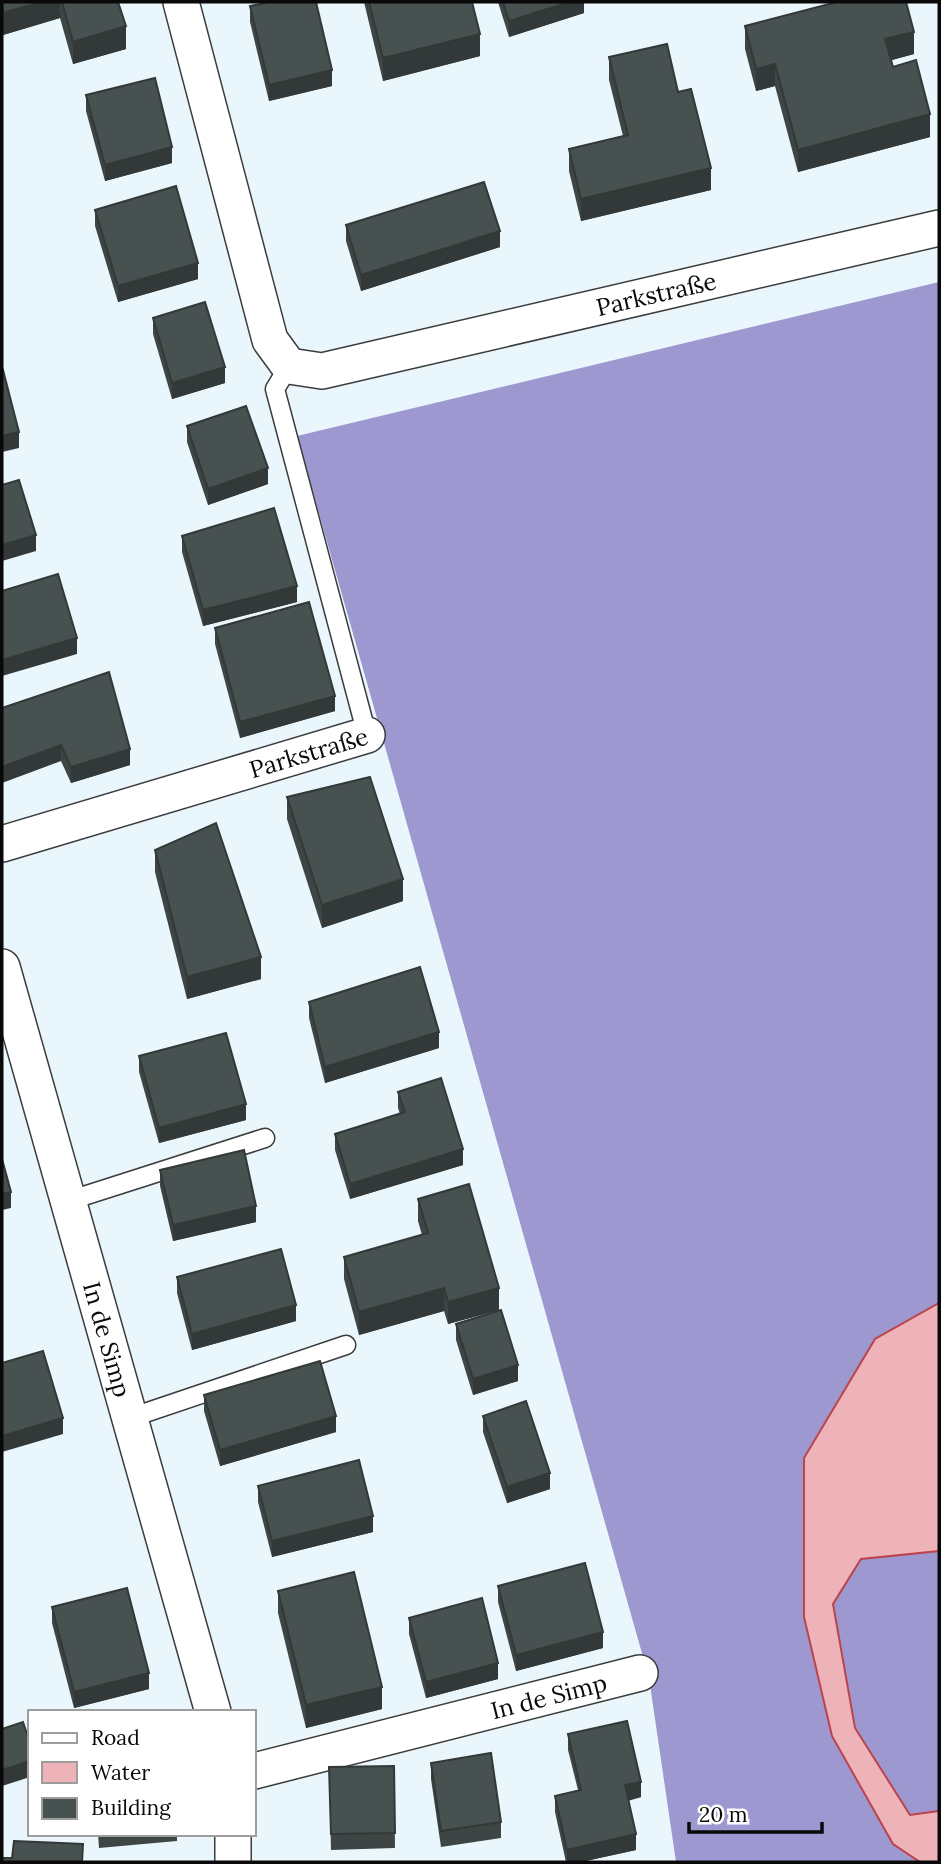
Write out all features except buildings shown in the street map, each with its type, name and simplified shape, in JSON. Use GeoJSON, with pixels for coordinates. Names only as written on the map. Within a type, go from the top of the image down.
{"type":"FeatureCollection","features":[{"type":"Feature","properties":{"kind":"street"},"geometry":{"type":"LineString","coordinates":[[181,2],[270,340],[289,366]]}},
{"type":"Feature","properties":{"kind":"street","name":"Parkstraße"},"geometry":{"type":"LineString","coordinates":[[289,366],[322,371],[939,228]]}},
{"type":"Feature","properties":{"kind":"street","name":"Parkstraße"},"geometry":{"type":"LineString","coordinates":[[2,844],[368,735]]}},
{"type":"Feature","properties":{"kind":"street","name":"In de Simp"},"geometry":{"type":"LineString","coordinates":[[2,967],[212,1710]]}},
{"type":"Feature","properties":{"kind":"street","name":"In de Simp"},"geometry":{"type":"LineString","coordinates":[[256,1770],[640,1673]]}},
{"type":"Feature","properties":{"kind":"street"},"geometry":{"type":"LineString","coordinates":[[233,1836],[233,1862]]}},
{"type":"Feature","properties":{"kind":"lane","name":"Parkstraße"},"geometry":{"type":"LineString","coordinates":[[289,366],[275,389],[368,735]]}},
{"type":"Feature","properties":{"kind":"lane"},"geometry":{"type":"LineString","coordinates":[[68,1200],[265,1138]]}},
{"type":"Feature","properties":{"kind":"lane"},"geometry":{"type":"LineString","coordinates":[[130,1418],[346,1345]]}},
{"type":"Feature","properties":{"kind":"shaded area"},"geometry":{"type":"Polygon","coordinates":[[[939,282],[939,1303],[875,1339],[804,1617],[893,1844],[920,1862],[676,1862],[649,1678],[297,436],[939,282]]]}},
{"type":"Feature","properties":{"kind":"shaded area"},"geometry":{"type":"Polygon","coordinates":[[[939,1551],[939,1811],[910,1815],[855,1728],[833,1604],[861,1559],[939,1551]]]}},
{"type":"Feature","properties":{"kind":"water"},"geometry":{"type":"Polygon","coordinates":[[[939,1303],[939,1551],[861,1559],[833,1604],[855,1728],[910,1815],[939,1811],[939,1862],[920,1862],[893,1844],[832,1736],[804,1617],[804,1458],[875,1339],[939,1303]]]}}]}
